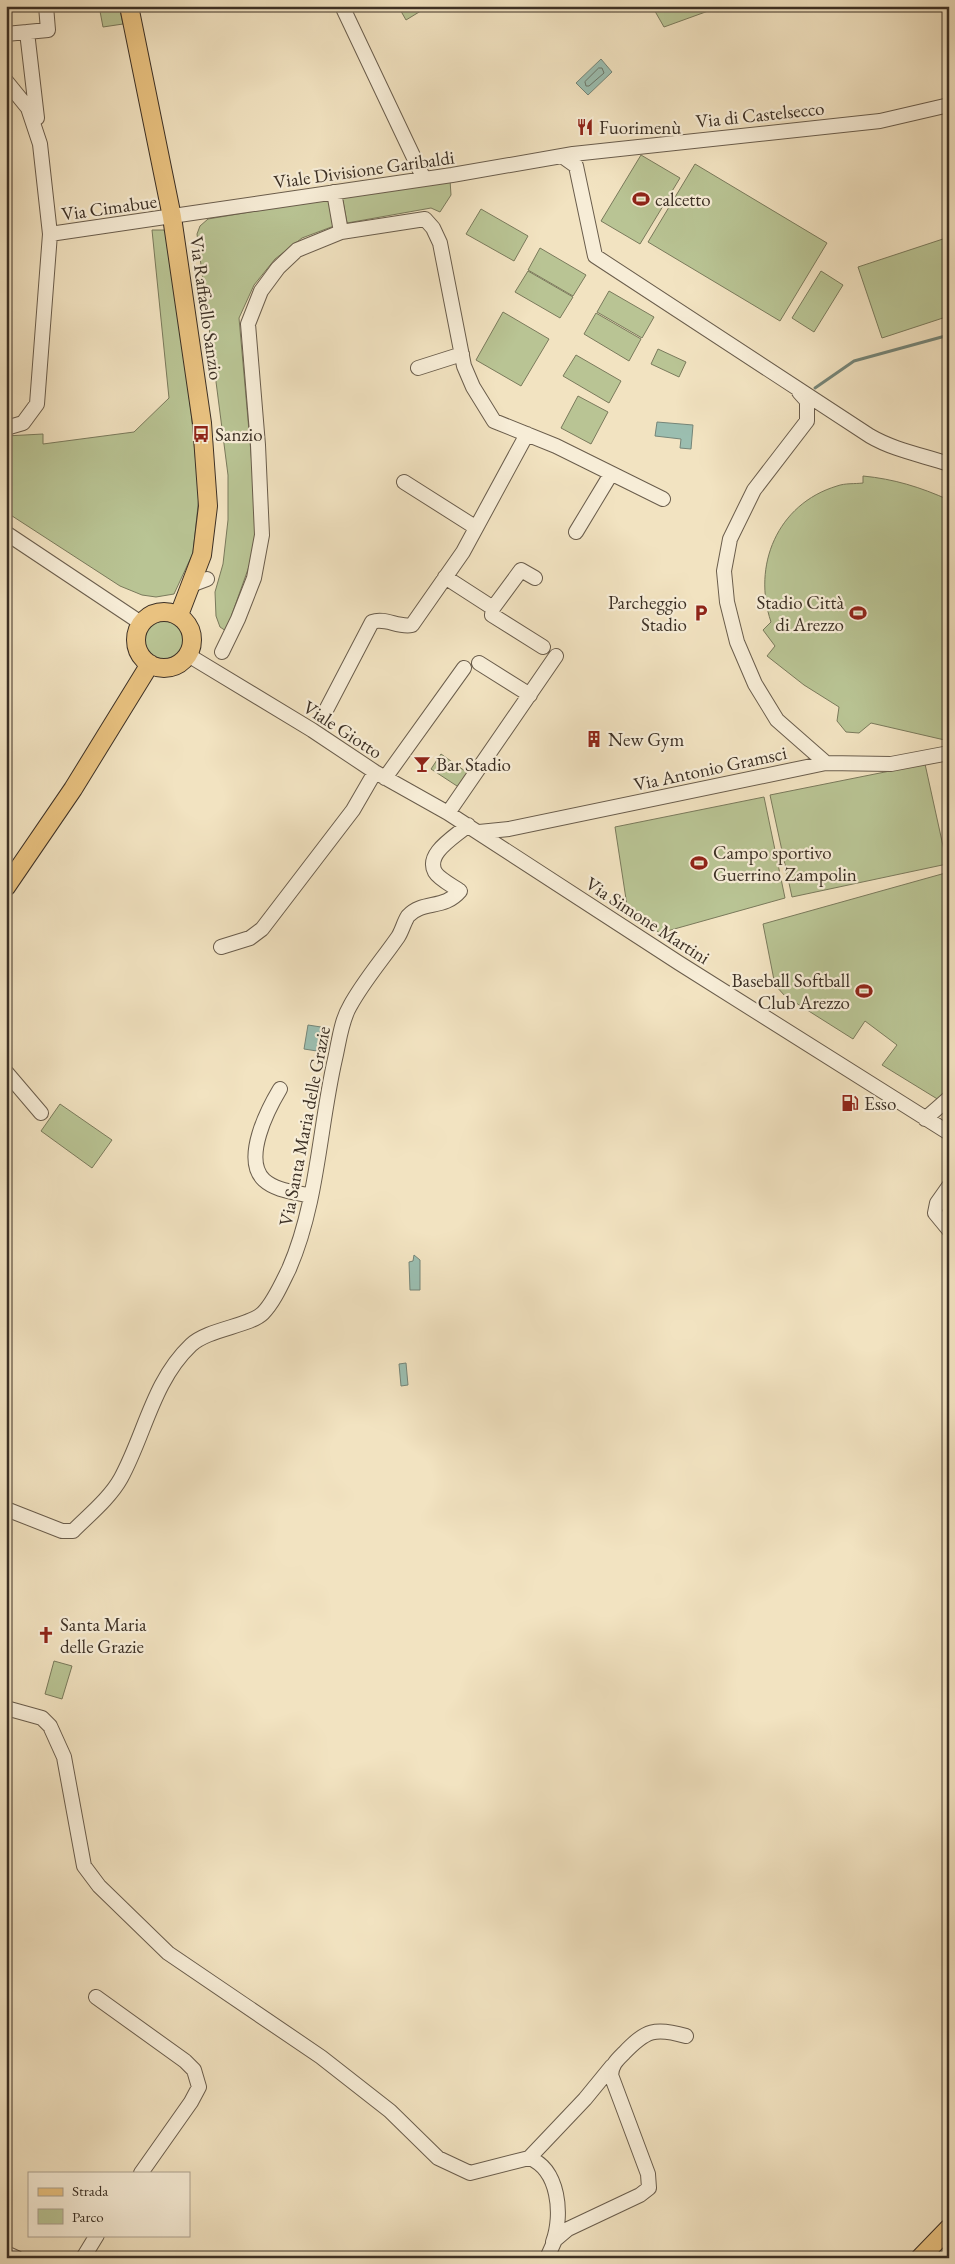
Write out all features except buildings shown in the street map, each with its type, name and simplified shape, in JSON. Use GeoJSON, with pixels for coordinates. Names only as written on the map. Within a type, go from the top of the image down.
{"type":"FeatureCollection","features":[{"type":"Feature","properties":{"kind":"main road","name":"Via Raffaello Sanzio"},"geometry":{"type":"LineString","coordinates":[[129,6],[172,218],[202,423],[208,506],[199,582],[179,615]]}},
{"type":"Feature","properties":{"kind":"main road"},"geometry":{"type":"LineString","coordinates":[[163,611],[179,615],[186,621],[193,638],[188,656],[175,666],[166,668],[150,664],[144,659],[137,644],[136,636],[141,623],[155,613],[163,611]]}},
{"type":"Feature","properties":{"kind":"main road"},"geometry":{"type":"LineString","coordinates":[[6,887],[73,789],[150,664]]}},
{"type":"Feature","properties":{"kind":"main road"},"geometry":{"type":"LineString","coordinates":[[920,2258],[949,2228]]}},
{"type":"Feature","properties":{"kind":"street"},"geometry":{"type":"LineString","coordinates":[[6,34],[48,30],[46,6]]}},
{"type":"Feature","properties":{"kind":"street"},"geometry":{"type":"LineString","coordinates":[[342,6],[424,179]]}},
{"type":"Feature","properties":{"kind":"street"},"geometry":{"type":"LineString","coordinates":[[6,428],[23,424],[37,404],[50,234],[27,32]]}},
{"type":"Feature","properties":{"kind":"street"},"geometry":{"type":"LineString","coordinates":[[6,82],[28,108],[40,144]]}},
{"type":"Feature","properties":{"kind":"street","name":"Via di Castelsecco"},"geometry":{"type":"LineString","coordinates":[[570,158],[591,151],[880,121],[949,105]]}},
{"type":"Feature","properties":{"kind":"street"},"geometry":{"type":"LineString","coordinates":[[570,158],[595,256],[887,447],[916,453],[949,464]]}},
{"type":"Feature","properties":{"kind":"street","name":"Viale Divisione Garibaldi"},"geometry":{"type":"LineString","coordinates":[[172,218],[334,192],[570,158]]}},
{"type":"Feature","properties":{"kind":"street"},"geometry":{"type":"LineString","coordinates":[[334,192],[341,232]]}},
{"type":"Feature","properties":{"kind":"street","name":"Via Cimabue"},"geometry":{"type":"LineString","coordinates":[[50,234],[172,218]]}},
{"type":"Feature","properties":{"kind":"street"},"geometry":{"type":"LineString","coordinates":[[222,652],[238,619],[254,578],[262,535],[258,445],[248,324],[261,290],[278,268],[298,250],[341,232],[425,218],[440,242],[462,354],[473,388],[494,421],[556,446],[663,499]]}},
{"type":"Feature","properties":{"kind":"street"},"geometry":{"type":"LineString","coordinates":[[418,368],[462,354]]}},
{"type":"Feature","properties":{"kind":"street"},"geometry":{"type":"LineString","coordinates":[[794,385],[807,401],[807,421],[754,490],[730,539],[724,571],[727,602],[738,642],[751,675],[777,720],[826,763]]}},
{"type":"Feature","properties":{"kind":"street"},"geometry":{"type":"LineString","coordinates":[[324,714],[372,622],[376,620],[404,627],[412,625],[463,552],[527,434]]}},
{"type":"Feature","properties":{"kind":"street"},"geometry":{"type":"LineString","coordinates":[[576,532],[611,474]]}},
{"type":"Feature","properties":{"kind":"street"},"geometry":{"type":"LineString","coordinates":[[404,482],[476,527]]}},
{"type":"Feature","properties":{"kind":"street"},"geometry":{"type":"LineString","coordinates":[[6,533],[141,623]]}},
{"type":"Feature","properties":{"kind":"street"},"geometry":{"type":"LineString","coordinates":[[535,578],[521,570],[493,608],[492,615],[543,647]]}},
{"type":"Feature","properties":{"kind":"street"},"geometry":{"type":"LineString","coordinates":[[445,577],[493,608]]}},
{"type":"Feature","properties":{"kind":"street","name":"Viale Giotto"},"geometry":{"type":"LineString","coordinates":[[188,656],[312,730],[380,775],[474,829]]}},
{"type":"Feature","properties":{"kind":"street"},"geometry":{"type":"LineString","coordinates":[[448,813],[556,656]]}},
{"type":"Feature","properties":{"kind":"street"},"geometry":{"type":"LineString","coordinates":[[479,663],[530,695]]}},
{"type":"Feature","properties":{"kind":"street"},"geometry":{"type":"LineString","coordinates":[[222,947],[250,938],[262,929],[464,668]]}},
{"type":"Feature","properties":{"kind":"street","name":"Via Antonio Gramsci"},"geometry":{"type":"LineString","coordinates":[[474,829],[509,829],[826,763],[890,764],[949,753]]}},
{"type":"Feature","properties":{"kind":"street","name":"Via Simone Martini"},"geometry":{"type":"LineString","coordinates":[[474,829],[679,963],[949,1133]]}},
{"type":"Feature","properties":{"kind":"street","name":"Via Santa Maria delle Grazie"},"geometry":{"type":"LineString","coordinates":[[6,1509],[62,1531],[73,1531],[120,1481],[139,1444],[155,1397],[176,1361],[191,1344],[202,1336],[262,1315],[270,1304],[288,1269],[301,1237],[318,1162],[328,1088],[349,1007],[402,932],[408,917],[419,908],[440,905],[453,899],[460,890],[435,873],[432,861],[436,851],[474,829]]}},
{"type":"Feature","properties":{"kind":"street"},"geometry":{"type":"LineString","coordinates":[[6,1072],[41,1113]]}},
{"type":"Feature","properties":{"kind":"street"},"geometry":{"type":"LineString","coordinates":[[280,1089],[263,1121],[257,1144],[256,1164],[264,1180],[277,1188],[311,1196]]}},
{"type":"Feature","properties":{"kind":"street"},"geometry":{"type":"LineString","coordinates":[[925,1119],[949,1098]]}},
{"type":"Feature","properties":{"kind":"street"},"geometry":{"type":"LineString","coordinates":[[949,1186],[937,1203],[935,1213],[949,1230]]}},
{"type":"Feature","properties":{"kind":"street"},"geometry":{"type":"LineString","coordinates":[[6,1708],[42,1718],[50,1726],[64,1757],[84,1866],[99,1886],[168,1953],[321,2057],[390,2111],[438,2158],[470,2173],[529,2158],[585,2099],[612,2066],[646,2032],[666,2030],[686,2036]]}},
{"type":"Feature","properties":{"kind":"street"},"geometry":{"type":"LineString","coordinates":[[96,1997],[137,2024],[185,2060],[194,2070],[199,2087],[191,2102],[142,2172]]}},
{"type":"Feature","properties":{"kind":"street"},"geometry":{"type":"LineString","coordinates":[[549,2252],[561,2234],[568,2229],[640,2195],[648,2188],[648,2174],[611,2075],[612,2066]]}},
{"type":"Feature","properties":{"kind":"street"},"geometry":{"type":"LineString","coordinates":[[529,2158],[536,2161],[542,2167],[554,2187],[558,2216],[556,2234],[549,2252]]}},
{"type":"Feature","properties":{"kind":"street"},"geometry":{"type":"LineString","coordinates":[[83,2258],[96,2236]]}},
{"type":"Feature","properties":{"kind":"street"},"geometry":{"type":"LineString","coordinates":[[6,2253],[17,2258]]}},
{"type":"Feature","properties":{"kind":"green space"},"geometry":{"type":"Polygon","coordinates":[[[99,6],[119,6],[123,24],[103,27],[99,6]]]}},
{"type":"Feature","properties":{"kind":"green space"},"geometry":{"type":"Polygon","coordinates":[[[398,6],[429,6],[406,20],[398,6]]]}},
{"type":"Feature","properties":{"kind":"green space"},"geometry":{"type":"Polygon","coordinates":[[[652,6],[722,6],[664,27],[652,6]]]}},
{"type":"Feature","properties":{"kind":"green space","name":"calcetto"},"geometry":{"type":"Polygon","coordinates":[[[641,155],[680,178],[640,244],[601,221],[641,155]]]}},
{"type":"Feature","properties":{"kind":"green space"},"geometry":{"type":"Polygon","coordinates":[[[695,164],[827,243],[780,321],[648,242],[695,164]]]}},
{"type":"Feature","properties":{"kind":"green space"},"geometry":{"type":"Polygon","coordinates":[[[450,180],[451,195],[440,212],[431,208],[347,223],[342,196],[450,180]]]}},
{"type":"Feature","properties":{"kind":"green space"},"geometry":{"type":"Polygon","coordinates":[[[328,199],[334,226],[302,238],[275,259],[254,285],[239,318],[257,521],[252,558],[226,631],[220,627],[216,616],[215,592],[223,564],[228,520],[228,475],[197,234],[200,226],[208,219],[328,199]]]}},
{"type":"Feature","properties":{"kind":"green space"},"geometry":{"type":"Polygon","coordinates":[[[481,209],[528,236],[514,261],[466,234],[481,209]]]}},
{"type":"Feature","properties":{"kind":"green space"},"geometry":{"type":"Polygon","coordinates":[[[152,230],[164,230],[168,237],[191,411],[199,496],[193,553],[174,594],[156,597],[142,595],[120,586],[6,512],[6,436],[43,434],[43,444],[134,432],[169,398],[152,230]]]}},
{"type":"Feature","properties":{"kind":"green space"},"geometry":{"type":"Polygon","coordinates":[[[949,237],[949,316],[882,338],[858,267],[949,237]]]}},
{"type":"Feature","properties":{"kind":"green space"},"geometry":{"type":"Polygon","coordinates":[[[540,248],[586,275],[573,296],[528,270],[540,248]]]}},
{"type":"Feature","properties":{"kind":"green space"},"geometry":{"type":"Polygon","coordinates":[[[528,271],[573,297],[560,318],[515,292],[528,271]]]}},
{"type":"Feature","properties":{"kind":"green space"},"geometry":{"type":"Polygon","coordinates":[[[821,271],[843,285],[814,332],[792,318],[821,271]]]}},
{"type":"Feature","properties":{"kind":"green space"},"geometry":{"type":"Polygon","coordinates":[[[609,291],[654,317],[642,338],[597,312],[609,291]]]}},
{"type":"Feature","properties":{"kind":"green space"},"geometry":{"type":"Polygon","coordinates":[[[503,312],[549,339],[521,386],[476,360],[503,312]]]}},
{"type":"Feature","properties":{"kind":"green space"},"geometry":{"type":"Polygon","coordinates":[[[596,313],[641,339],[629,361],[584,334],[596,313]]]}},
{"type":"Feature","properties":{"kind":"green space"},"geometry":{"type":"Polygon","coordinates":[[[658,349],[686,362],[679,377],[651,364],[658,349]]]}},
{"type":"Feature","properties":{"kind":"green space"},"geometry":{"type":"Polygon","coordinates":[[[576,355],[621,381],[609,403],[563,376],[576,355]]]}},
{"type":"Feature","properties":{"kind":"green space"},"geometry":{"type":"Polygon","coordinates":[[[578,396],[608,412],[591,444],[561,428],[578,396]]]}},
{"type":"Feature","properties":{"kind":"green space","name":"Stadio Città di Arezzo"},"geometry":{"type":"Polygon","coordinates":[[[863,476],[907,484],[949,500],[949,741],[871,723],[859,733],[846,732],[837,721],[839,707],[804,685],[767,656],[775,646],[763,630],[771,622],[766,601],[765,580],[768,559],[774,540],[785,522],[799,507],[816,495],[837,486],[863,483],[863,476]]]}},
{"type":"Feature","properties":{"kind":"green space"},"geometry":{"type":"Polygon","coordinates":[[[164,621],[178,626],[183,640],[178,654],[164,659],[150,654],[145,640],[150,626],[164,621]]]}},
{"type":"Feature","properties":{"kind":"green space"},"geometry":{"type":"Polygon","coordinates":[[[441,754],[472,776],[465,787],[457,786],[431,769],[441,754]]]}},
{"type":"Feature","properties":{"kind":"green space"},"geometry":{"type":"Polygon","coordinates":[[[925,764],[947,864],[792,897],[770,795],[925,764]]]}},
{"type":"Feature","properties":{"kind":"green space","name":"Campo sportivo Guerrino Zampolin"},"geometry":{"type":"Polygon","coordinates":[[[764,797],[785,898],[660,933],[628,912],[615,827],[764,797]]]}},
{"type":"Feature","properties":{"kind":"green space","name":"Baseball Softball Club Arezzo"},"geometry":{"type":"Polygon","coordinates":[[[949,872],[949,1092],[939,1100],[882,1065],[897,1045],[865,1021],[853,1039],[785,996],[775,985],[763,924],[949,872]]]}},
{"type":"Feature","properties":{"kind":"green space"},"geometry":{"type":"Polygon","coordinates":[[[60,1104],[112,1140],[92,1168],[41,1131],[60,1104]]]}},
{"type":"Feature","properties":{"kind":"green space"},"geometry":{"type":"Polygon","coordinates":[[[54,1661],[72,1666],[62,1699],[45,1694],[54,1661]]]}},
{"type":"Feature","properties":{"kind":"water"},"geometry":{"type":"Polygon","coordinates":[[[601,59],[612,72],[588,95],[576,83],[601,59]]]}},
{"type":"Feature","properties":{"kind":"water"},"geometry":{"type":"Polygon","coordinates":[[[657,422],[693,425],[691,449],[680,448],[681,439],[655,436],[657,422]]]}},
{"type":"Feature","properties":{"kind":"water"},"geometry":{"type":"Polygon","coordinates":[[[308,1025],[321,1027],[317,1051],[304,1049],[308,1025]]]}},
{"type":"Feature","properties":{"kind":"water"},"geometry":{"type":"Polygon","coordinates":[[[414,1255],[420,1260],[420,1290],[410,1290],[409,1262],[413,1261],[414,1255]]]}},
{"type":"Feature","properties":{"kind":"water"},"geometry":{"type":"Polygon","coordinates":[[[406,1363],[408,1385],[401,1386],[399,1364],[406,1363]]]}},
{"type":"Feature","properties":{"kind":"waterway"},"geometry":{"type":"LineString","coordinates":[[815,388],[854,361],[949,335]]}},
{"type":"Feature","properties":{"kind":"place","name":"Fuorimenù"},"geometry":{"type":"Point","coordinates":[585,127]}},
{"type":"Feature","properties":{"kind":"place","name":"calcetto"},"geometry":{"type":"Point","coordinates":[641,199]}},
{"type":"Feature","properties":{"kind":"place","name":"Sanzio"},"geometry":{"type":"Point","coordinates":[201,434]}},
{"type":"Feature","properties":{"kind":"place","name":"Parcheggio Stadio"},"geometry":{"type":"Point","coordinates":[701,613]}},
{"type":"Feature","properties":{"kind":"place","name":"Stadio Città di Arezzo"},"geometry":{"type":"Point","coordinates":[858,613]}},
{"type":"Feature","properties":{"kind":"place","name":"New Gym"},"geometry":{"type":"Point","coordinates":[594,739]}},
{"type":"Feature","properties":{"kind":"place","name":"Bar Stadio"},"geometry":{"type":"Point","coordinates":[422,764]}},
{"type":"Feature","properties":{"kind":"place","name":"Campo sportivo Guerrino Zampolin"},"geometry":{"type":"Point","coordinates":[699,863]}},
{"type":"Feature","properties":{"kind":"place","name":"Baseball Softball Club Arezzo"},"geometry":{"type":"Point","coordinates":[864,991]}},
{"type":"Feature","properties":{"kind":"place","name":"Esso"},"geometry":{"type":"Point","coordinates":[850,1103]}},
{"type":"Feature","properties":{"kind":"place","name":"Santa Maria delle Grazie"},"geometry":{"type":"Point","coordinates":[46,1635]}}]}
